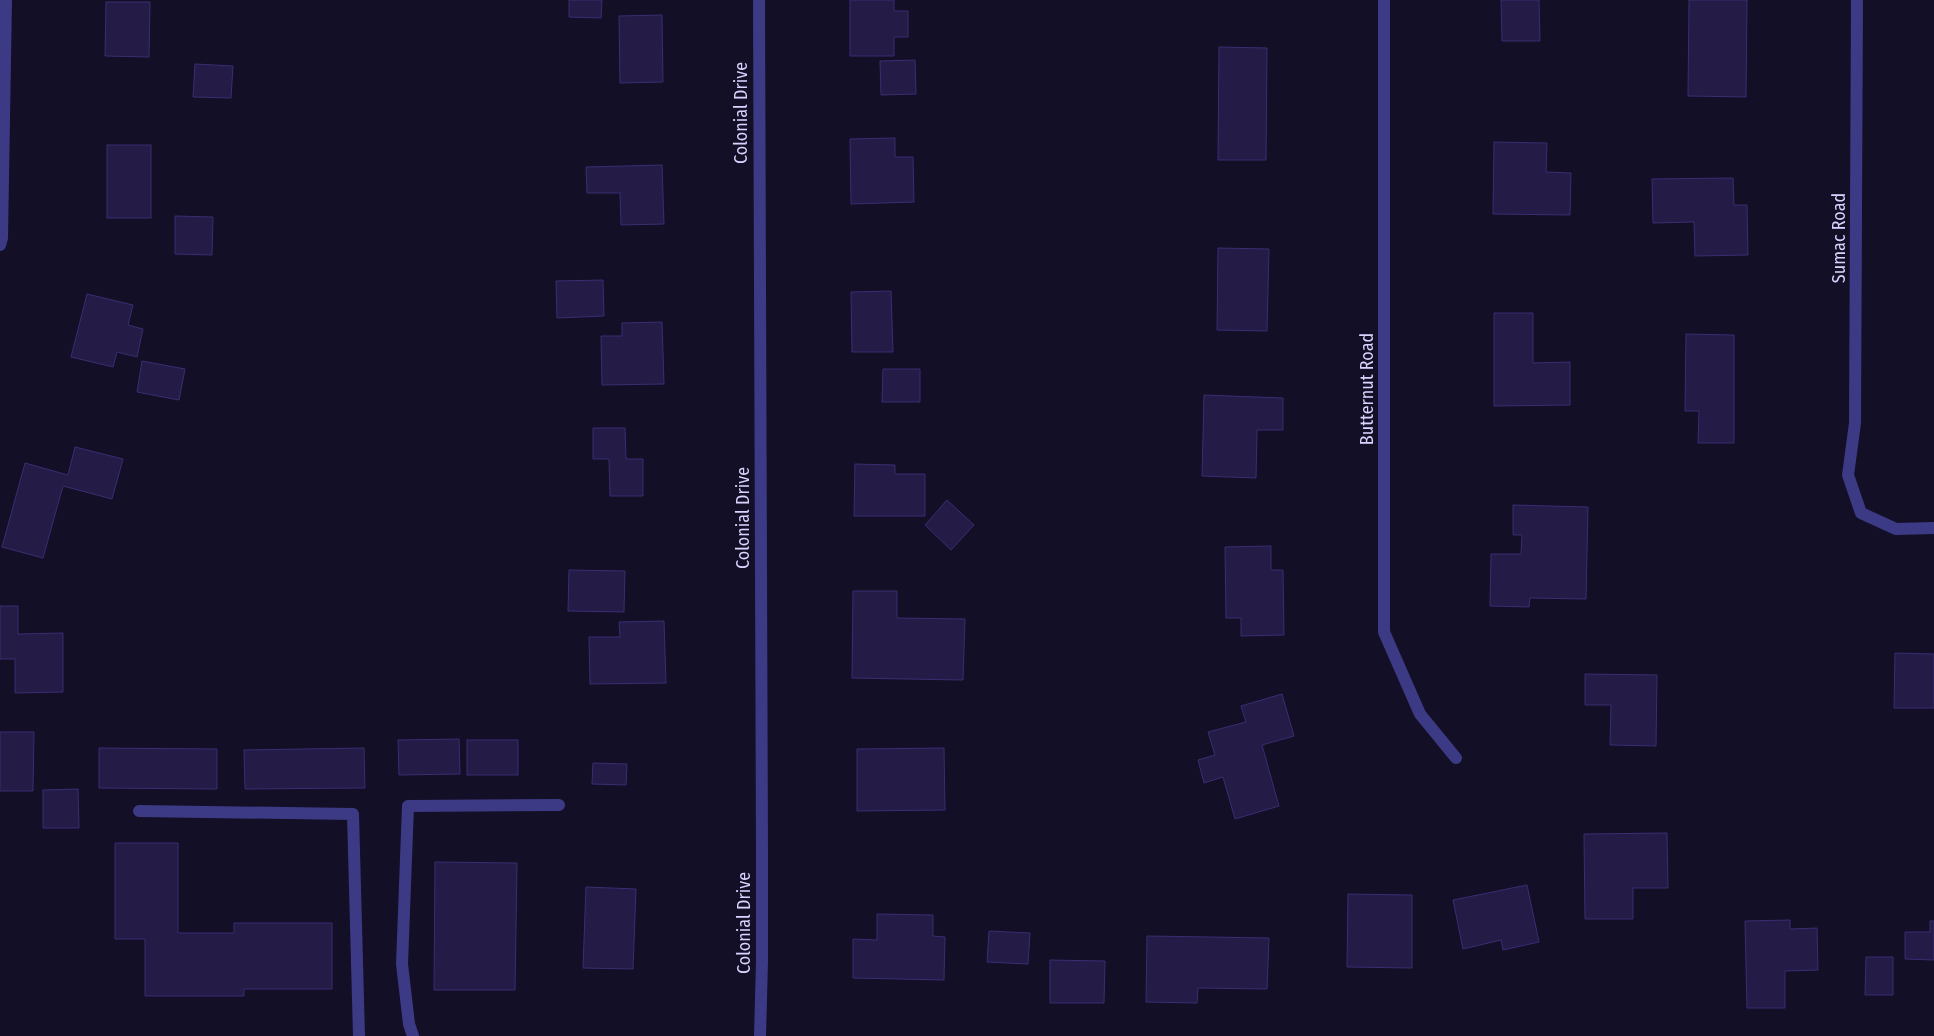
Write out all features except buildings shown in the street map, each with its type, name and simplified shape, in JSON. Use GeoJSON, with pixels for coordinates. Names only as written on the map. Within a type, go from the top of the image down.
{"type":"FeatureCollection","features":[{"type":"Feature","properties":{"kind":"street"},"geometry":{"type":"LineString","coordinates":[[0,245],[2,238],[6,0]]}},
{"type":"Feature","properties":{"kind":"street","name":"Colonial Drive"},"geometry":{"type":"LineString","coordinates":[[758,0],[762,832],[760,1036]]}},
{"type":"Feature","properties":{"kind":"street","name":"Butternut Road"},"geometry":{"type":"LineString","coordinates":[[1384,0],[1384,632],[1420,714],[1456,758]]}},
{"type":"Feature","properties":{"kind":"street","name":"Sumac Road"},"geometry":{"type":"LineString","coordinates":[[1857,0],[1855,423],[1848,475],[1861,513],[1896,529],[1934,528]]}},
{"type":"Feature","properties":{"kind":"street"},"geometry":{"type":"LineString","coordinates":[[413,1036],[409,1024],[402,964],[408,806],[560,805]]}},
{"type":"Feature","properties":{"kind":"street"},"geometry":{"type":"LineString","coordinates":[[139,811],[353,814],[359,1036]]}}]}
